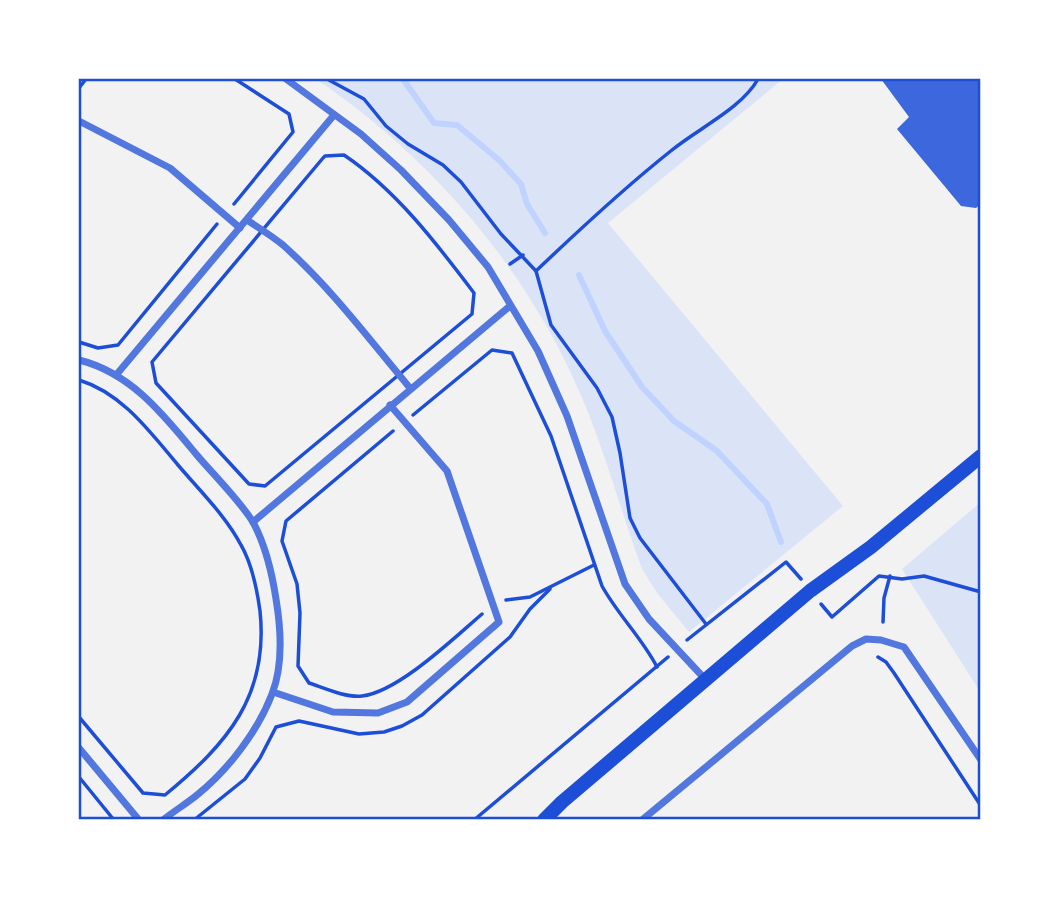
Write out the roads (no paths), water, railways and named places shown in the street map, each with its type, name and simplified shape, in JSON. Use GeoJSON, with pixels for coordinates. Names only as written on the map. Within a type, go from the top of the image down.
{"type":"FeatureCollection","features":[{"type":"Feature","properties":{"kind":"main road"},"geometry":{"type":"LineString","coordinates":[[544,820],[810,591],[871,547],[981,456]]}},
{"type":"Feature","properties":{"kind":"street"},"geometry":{"type":"LineString","coordinates":[[286,79],[376,147],[449,220],[488,267],[538,351],[567,416],[625,584],[649,619],[705,679]]}},
{"type":"Feature","properties":{"kind":"street"},"geometry":{"type":"LineString","coordinates":[[117,374],[334,115]]}},
{"type":"Feature","properties":{"kind":"street"},"geometry":{"type":"LineString","coordinates":[[79,121],[170,168],[240,228]]}},
{"type":"Feature","properties":{"kind":"street"},"geometry":{"type":"LineString","coordinates":[[247,220],[280,243],[323,283],[410,388]]}},
{"type":"Feature","properties":{"kind":"street"},"geometry":{"type":"LineString","coordinates":[[253,522],[510,306]]}},
{"type":"Feature","properties":{"kind":"street"},"geometry":{"type":"LineString","coordinates":[[79,360],[117,374],[146,399],[253,522],[271,569],[280,622],[279,657],[273,692],[254,731],[225,766],[197,795],[163,820]]}},
{"type":"Feature","properties":{"kind":"street"},"geometry":{"type":"LineString","coordinates":[[273,692],[333,712],[378,713],[407,702],[499,622],[447,471],[390,405]]}},
{"type":"Feature","properties":{"kind":"street"},"geometry":{"type":"LineString","coordinates":[[642,820],[852,646],[866,639],[881,640],[904,647],[981,760]]}},
{"type":"Feature","properties":{"kind":"street"},"geometry":{"type":"LineString","coordinates":[[79,748],[139,820]]}},
{"type":"Feature","properties":{"kind":"waterway"},"geometry":{"type":"LineString","coordinates":[[403,79],[434,123],[457,125],[499,160],[521,184],[527,204],[545,233]]}},
{"type":"Feature","properties":{"kind":"waterway"},"geometry":{"type":"LineString","coordinates":[[579,275],[605,331],[642,387],[674,421],[717,451],[767,504],[781,542]]}}]}
